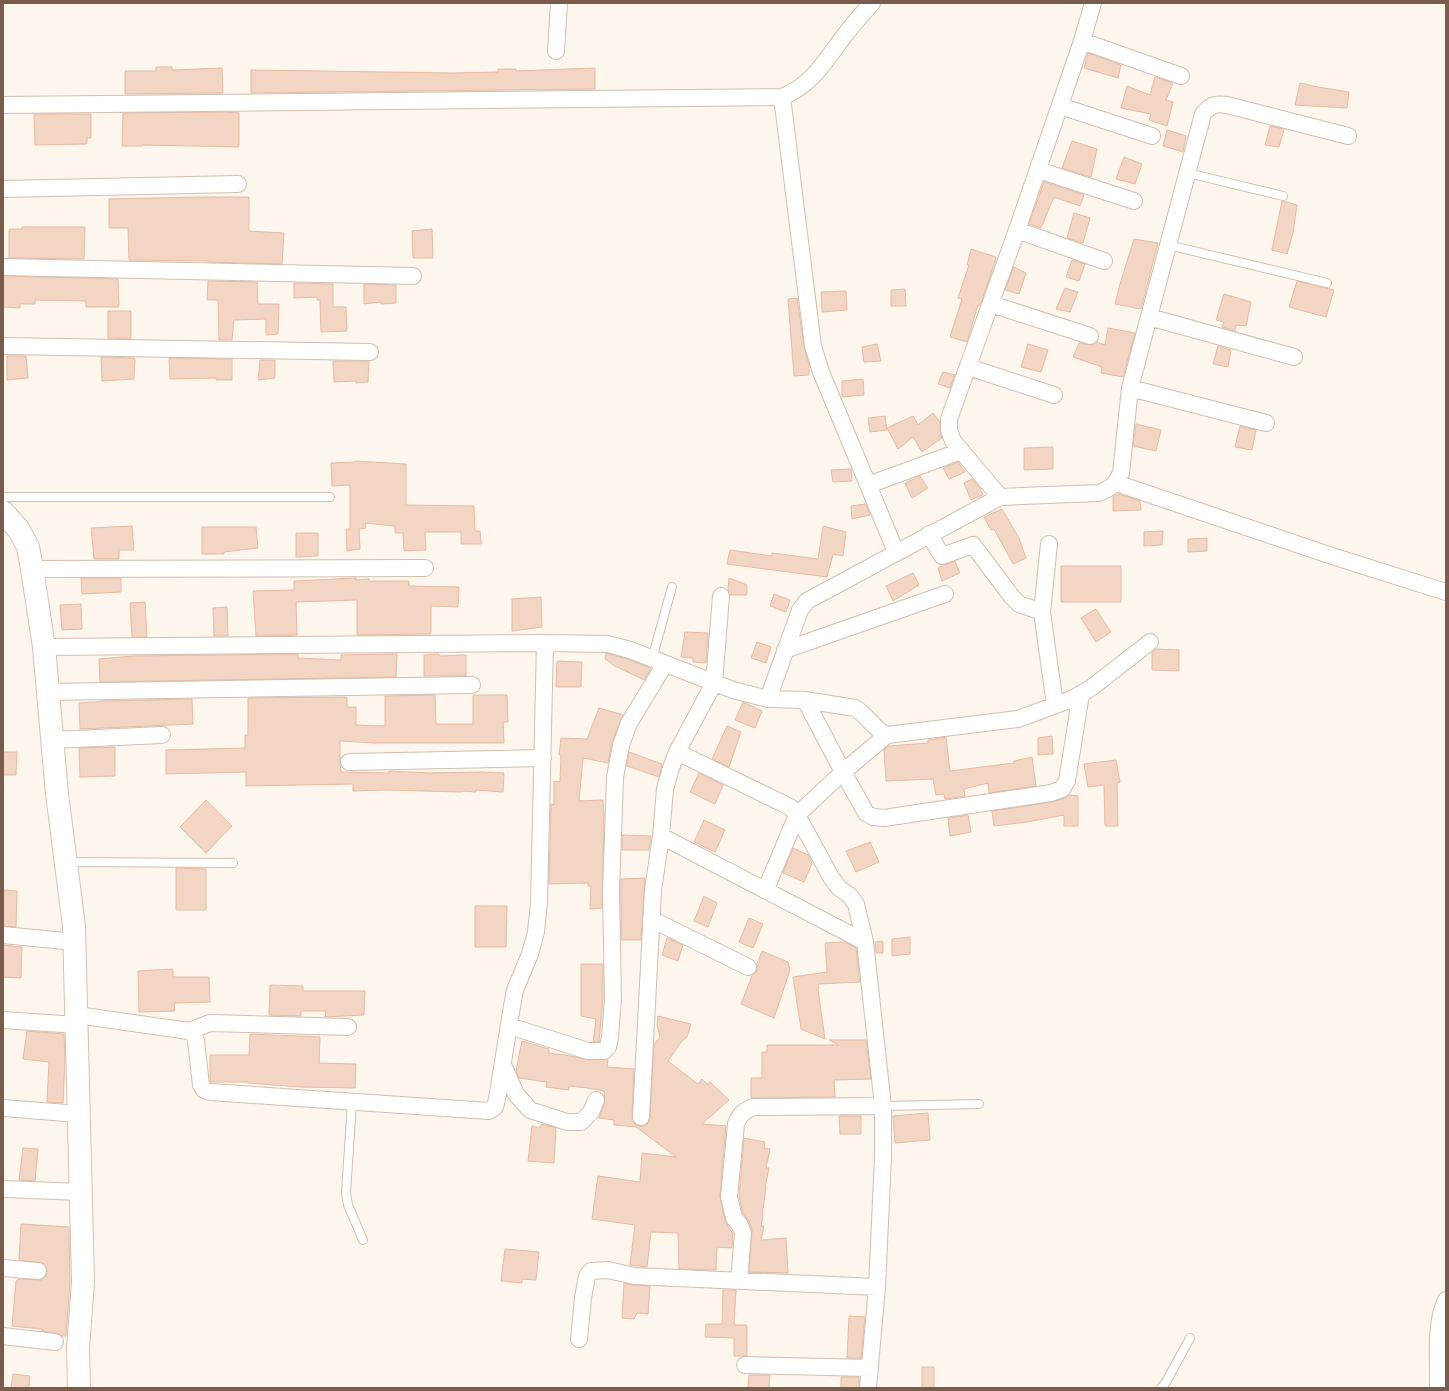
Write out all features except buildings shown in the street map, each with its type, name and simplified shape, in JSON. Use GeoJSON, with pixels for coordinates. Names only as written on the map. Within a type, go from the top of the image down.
{"type":"FeatureCollection","features":[{"type":"Feature","properties":{"kind":"street"},"geometry":{"type":"LineString","coordinates":[[556,51],[559,3]]}},
{"type":"Feature","properties":{"kind":"street"},"geometry":{"type":"LineString","coordinates":[[3,105],[782,97],[793,93],[816,74],[854,23],[872,3]]}},
{"type":"Feature","properties":{"kind":"street"},"geometry":{"type":"LineString","coordinates":[[1000,497],[953,441],[949,430],[949,419],[1038,170],[1082,41],[1093,3]]}},
{"type":"Feature","properties":{"kind":"street"},"geometry":{"type":"LineString","coordinates":[[1082,41],[1181,76]]}},
{"type":"Feature","properties":{"kind":"street"},"geometry":{"type":"LineString","coordinates":[[782,97],[813,346],[821,372],[896,552]]}},
{"type":"Feature","properties":{"kind":"street"},"geometry":{"type":"LineString","coordinates":[[768,699],[800,610],[807,601],[1000,497],[1099,493],[1108,490],[1116,483],[1121,473],[1130,388],[1203,114],[1210,106],[1218,104],[1348,136]]}},
{"type":"Feature","properties":{"kind":"street"},"geometry":{"type":"LineString","coordinates":[[1060,106],[1152,136]]}},
{"type":"Feature","properties":{"kind":"street"},"geometry":{"type":"LineString","coordinates":[[1038,170],[1134,201]]}},
{"type":"Feature","properties":{"kind":"street"},"geometry":{"type":"LineString","coordinates":[[3,189],[238,184]]}},
{"type":"Feature","properties":{"kind":"street"},"geometry":{"type":"LineString","coordinates":[[1017,230],[1104,261]]}},
{"type":"Feature","properties":{"kind":"street"},"geometry":{"type":"LineString","coordinates":[[3,267],[413,276]]}},
{"type":"Feature","properties":{"kind":"street"},"geometry":{"type":"LineString","coordinates":[[990,304],[1090,336]]}},
{"type":"Feature","properties":{"kind":"street"},"geometry":{"type":"LineString","coordinates":[[1149,317],[1294,357]]}},
{"type":"Feature","properties":{"kind":"street"},"geometry":{"type":"LineString","coordinates":[[3,346],[370,352]]}},
{"type":"Feature","properties":{"kind":"street"},"geometry":{"type":"LineString","coordinates":[[968,367],[1054,395]]}},
{"type":"Feature","properties":{"kind":"street"},"geometry":{"type":"LineString","coordinates":[[1130,388],[1266,423]]}},
{"type":"Feature","properties":{"kind":"street"},"geometry":{"type":"LineString","coordinates":[[868,485],[961,451]]}},
{"type":"Feature","properties":{"kind":"street"},"geometry":{"type":"LineString","coordinates":[[1116,483],[1329,555],[1446,592]]}},
{"type":"Feature","properties":{"kind":"street"},"geometry":{"type":"LineString","coordinates":[[3,512],[19,530],[28,547],[32,569],[44,647],[57,794],[74,926],[83,1282],[78,1348],[79,1388]]}},
{"type":"Feature","properties":{"kind":"street"},"geometry":{"type":"LineString","coordinates":[[929,534],[942,556],[973,545],[1012,597],[1020,604],[1042,612]]}},
{"type":"Feature","properties":{"kind":"street"},"geometry":{"type":"LineString","coordinates":[[1049,544],[1042,612],[1055,705]]}},
{"type":"Feature","properties":{"kind":"street"},"geometry":{"type":"LineString","coordinates":[[32,569],[425,568]]}},
{"type":"Feature","properties":{"kind":"street"},"geometry":{"type":"LineString","coordinates":[[785,650],[945,594]]}},
{"type":"Feature","properties":{"kind":"street"},"geometry":{"type":"LineString","coordinates":[[641,1116],[653,890],[661,836],[665,789],[677,752],[714,683],[721,596]]}},
{"type":"Feature","properties":{"kind":"street"},"geometry":{"type":"LineString","coordinates":[[44,647],[546,643],[608,644],[658,661],[733,690],[768,699],[805,700],[855,708],[861,711],[880,733],[887,735],[1018,719],[1081,694],[1091,688],[1150,642]]}},
{"type":"Feature","properties":{"kind":"street"},"geometry":{"type":"LineString","coordinates":[[189,1031],[194,1035],[196,1041],[201,1085],[204,1090],[210,1092],[489,1111],[495,1107],[515,990],[530,954],[536,932],[539,903],[546,643]]}},
{"type":"Feature","properties":{"kind":"street"},"geometry":{"type":"LineString","coordinates":[[509,1026],[588,1051],[604,1051],[608,1047],[612,999],[611,892],[615,777],[621,745],[629,722],[658,661]]}},
{"type":"Feature","properties":{"kind":"street"},"geometry":{"type":"LineString","coordinates":[[48,692],[472,684]]}},
{"type":"Feature","properties":{"kind":"street"},"geometry":{"type":"LineString","coordinates":[[805,700],[866,813],[873,817],[884,818],[1051,793],[1062,789],[1067,781],[1081,694]]}},
{"type":"Feature","properties":{"kind":"street"},"geometry":{"type":"LineString","coordinates":[[52,740],[162,735]]}},
{"type":"Feature","properties":{"kind":"street"},"geometry":{"type":"LineString","coordinates":[[766,889],[796,814],[887,735]]}},
{"type":"Feature","properties":{"kind":"street"},"geometry":{"type":"LineString","coordinates":[[677,752],[790,807],[796,814],[831,877],[839,888],[849,895],[856,904],[865,942],[883,1106],[883,1157],[877,1287],[868,1388]]}},
{"type":"Feature","properties":{"kind":"street"},"geometry":{"type":"LineString","coordinates":[[349,762],[543,758]]}},
{"type":"Feature","properties":{"kind":"street"},"geometry":{"type":"LineString","coordinates":[[661,836],[766,889],[865,942]]}},
{"type":"Feature","properties":{"kind":"street"},"geometry":{"type":"LineString","coordinates":[[651,919],[748,967]]}},
{"type":"Feature","properties":{"kind":"street"},"geometry":{"type":"LineString","coordinates":[[3,935],[75,942]]}},
{"type":"Feature","properties":{"kind":"street"},"geometry":{"type":"LineString","coordinates":[[3,1020],[77,1020],[189,1031],[210,1023],[348,1027]]}},
{"type":"Feature","properties":{"kind":"street"},"geometry":{"type":"LineString","coordinates":[[503,1065],[516,1094],[530,1110],[568,1122],[581,1122],[591,1112],[596,1100]]}},
{"type":"Feature","properties":{"kind":"street"},"geometry":{"type":"LineString","coordinates":[[740,1281],[743,1233],[734,1218],[729,1197],[736,1124],[740,1115],[746,1110],[754,1107],[883,1106]]}},
{"type":"Feature","properties":{"kind":"street"},"geometry":{"type":"LineString","coordinates":[[3,1112],[3,1108],[79,1114]]}},
{"type":"Feature","properties":{"kind":"street"},"geometry":{"type":"LineString","coordinates":[[3,1189],[81,1192]]}},
{"type":"Feature","properties":{"kind":"street"},"geometry":{"type":"LineString","coordinates":[[3,1268],[38,1271]]}},
{"type":"Feature","properties":{"kind":"street"},"geometry":{"type":"LineString","coordinates":[[579,1338],[585,1283],[587,1276],[591,1271],[608,1270],[634,1276],[877,1287]]}},
{"type":"Feature","properties":{"kind":"street"},"geometry":{"type":"LineString","coordinates":[[1441,1387],[1443,1307],[1446,1300]]}},
{"type":"Feature","properties":{"kind":"street"},"geometry":{"type":"LineString","coordinates":[[3,1336],[55,1342]]}},
{"type":"Feature","properties":{"kind":"street"},"geometry":{"type":"LineString","coordinates":[[745,1365],[870,1368]]}},
{"type":"Feature","properties":{"kind":"lane"},"geometry":{"type":"LineString","coordinates":[[1188,173],[1283,196]]}},
{"type":"Feature","properties":{"kind":"lane"},"geometry":{"type":"LineString","coordinates":[[1168,245],[1327,283]]}},
{"type":"Feature","properties":{"kind":"lane"},"geometry":{"type":"LineString","coordinates":[[3,497],[330,496]]}},
{"type":"Feature","properties":{"kind":"lane"},"geometry":{"type":"LineString","coordinates":[[658,661],[672,588]]}},
{"type":"Feature","properties":{"kind":"lane"},"geometry":{"type":"LineString","coordinates":[[66,862],[234,863]]}},
{"type":"Feature","properties":{"kind":"lane"},"geometry":{"type":"LineString","coordinates":[[352,1102],[346,1193],[348,1206],[363,1240]]}},
{"type":"Feature","properties":{"kind":"lane"},"geometry":{"type":"LineString","coordinates":[[883,1106],[979,1104]]}},
{"type":"Feature","properties":{"kind":"lane"},"geometry":{"type":"LineString","coordinates":[[1162,1388],[1190,1338]]}}]}
